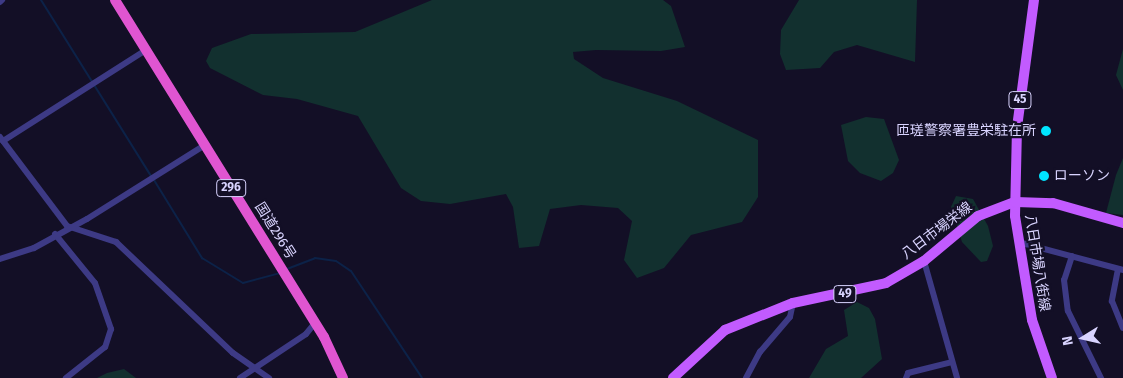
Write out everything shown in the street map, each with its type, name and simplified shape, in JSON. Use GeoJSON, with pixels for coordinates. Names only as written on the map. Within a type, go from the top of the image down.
{"type":"FeatureCollection","features":[{"type":"Feature","properties":{"kind":"highway","name":"国道296号"},"geometry":{"type":"LineString","coordinates":[[114,0],[315,322],[343,378]]}},
{"type":"Feature","properties":{"kind":"main road","name":"八日市場八街線"},"geometry":{"type":"LineString","coordinates":[[1034,0],[1017,128],[1015,202],[1018,242],[1032,320],[1052,378]]}},
{"type":"Feature","properties":{"kind":"main road","name":"八日市場栄線"},"geometry":{"type":"LineString","coordinates":[[673,378],[725,330],[793,304],[868,290],[924,261],[978,216],[1015,202],[1053,203],[1123,223]]}},
{"type":"Feature","properties":{"kind":"street"},"geometry":{"type":"LineString","coordinates":[[146,50],[1,139],[67,226],[105,235],[116,242],[233,352],[269,378]]}},
{"type":"Feature","properties":{"kind":"street"},"geometry":{"type":"LineString","coordinates":[[0,258],[34,248],[67,226],[87,219],[205,145]]}},
{"type":"Feature","properties":{"kind":"street"},"geometry":{"type":"LineString","coordinates":[[55,234],[95,283],[111,329],[105,347],[66,378]]}},
{"type":"Feature","properties":{"kind":"street"},"geometry":{"type":"LineString","coordinates":[[1018,242],[1120,270],[1112,301],[1123,328]]}},
{"type":"Feature","properties":{"kind":"street"},"geometry":{"type":"LineString","coordinates":[[1072,256],[1064,280],[1068,311],[1101,378]]}},
{"type":"Feature","properties":{"kind":"street"},"geometry":{"type":"LineString","coordinates":[[924,261],[957,378]]}},
{"type":"Feature","properties":{"kind":"street"},"geometry":{"type":"LineString","coordinates":[[746,378],[760,352],[790,317],[793,304]]}},
{"type":"Feature","properties":{"kind":"street"},"geometry":{"type":"LineString","coordinates":[[240,378],[257,368],[315,322]]}},
{"type":"Feature","properties":{"kind":"street"},"geometry":{"type":"LineString","coordinates":[[906,378],[908,373],[952,362]]}},
{"type":"Feature","properties":{"kind":"green space"},"geometry":{"type":"Polygon","coordinates":[[[432,0],[663,0],[671,6],[685,47],[661,51],[596,50],[573,52],[574,59],[603,78],[677,101],[758,140],[758,197],[742,222],[691,235],[664,268],[637,278],[624,260],[632,221],[618,208],[581,205],[550,209],[539,246],[519,248],[513,207],[506,194],[450,204],[421,201],[401,188],[358,116],[297,99],[263,95],[210,68],[206,61],[212,48],[251,34],[355,32],[432,0]]]}},
{"type":"Feature","properties":{"kind":"green space"},"geometry":{"type":"Polygon","coordinates":[[[799,0],[917,0],[915,62],[857,45],[834,52],[820,68],[786,70],[780,54],[781,30],[799,0]]]}},
{"type":"Feature","properties":{"kind":"green space"},"geometry":{"type":"Polygon","coordinates":[[[1123,49],[1123,90],[1116,75],[1123,49]]]}},
{"type":"Feature","properties":{"kind":"green space"},"geometry":{"type":"Polygon","coordinates":[[[866,117],[884,119],[899,160],[893,173],[881,181],[860,173],[848,161],[841,125],[866,117]]]}},
{"type":"Feature","properties":{"kind":"green space"},"geometry":{"type":"Polygon","coordinates":[[[1123,158],[1123,215],[1106,213],[1116,175],[1123,158]]]}},
{"type":"Feature","properties":{"kind":"green space"},"geometry":{"type":"Polygon","coordinates":[[[956,196],[973,199],[988,226],[993,246],[987,261],[981,262],[962,242],[951,207],[956,196]]]}},
{"type":"Feature","properties":{"kind":"green space"},"geometry":{"type":"Polygon","coordinates":[[[857,302],[869,308],[875,319],[882,359],[861,378],[809,378],[826,349],[848,336],[844,310],[857,302]]]}},
{"type":"Feature","properties":{"kind":"green space"},"geometry":{"type":"Polygon","coordinates":[[[124,369],[136,378],[97,378],[107,373],[124,369]]]}},
{"type":"Feature","properties":{"kind":"waterway"},"geometry":{"type":"LineString","coordinates":[[41,0],[151,176]]}},
{"type":"Feature","properties":{"kind":"waterway"},"geometry":{"type":"LineString","coordinates":[[154,180],[202,258],[243,283],[281,273]]}},
{"type":"Feature","properties":{"kind":"waterway"},"geometry":{"type":"LineString","coordinates":[[287,269],[315,258],[336,261],[351,271],[422,378]]}},
{"type":"Feature","properties":{"kind":"place","name":"匝瑳警察署豊栄駐在所"},"geometry":{"type":"Point","coordinates":[1046,131]}},
{"type":"Feature","properties":{"kind":"place","name":"ローソン"},"geometry":{"type":"Point","coordinates":[1044,176]}}]}
